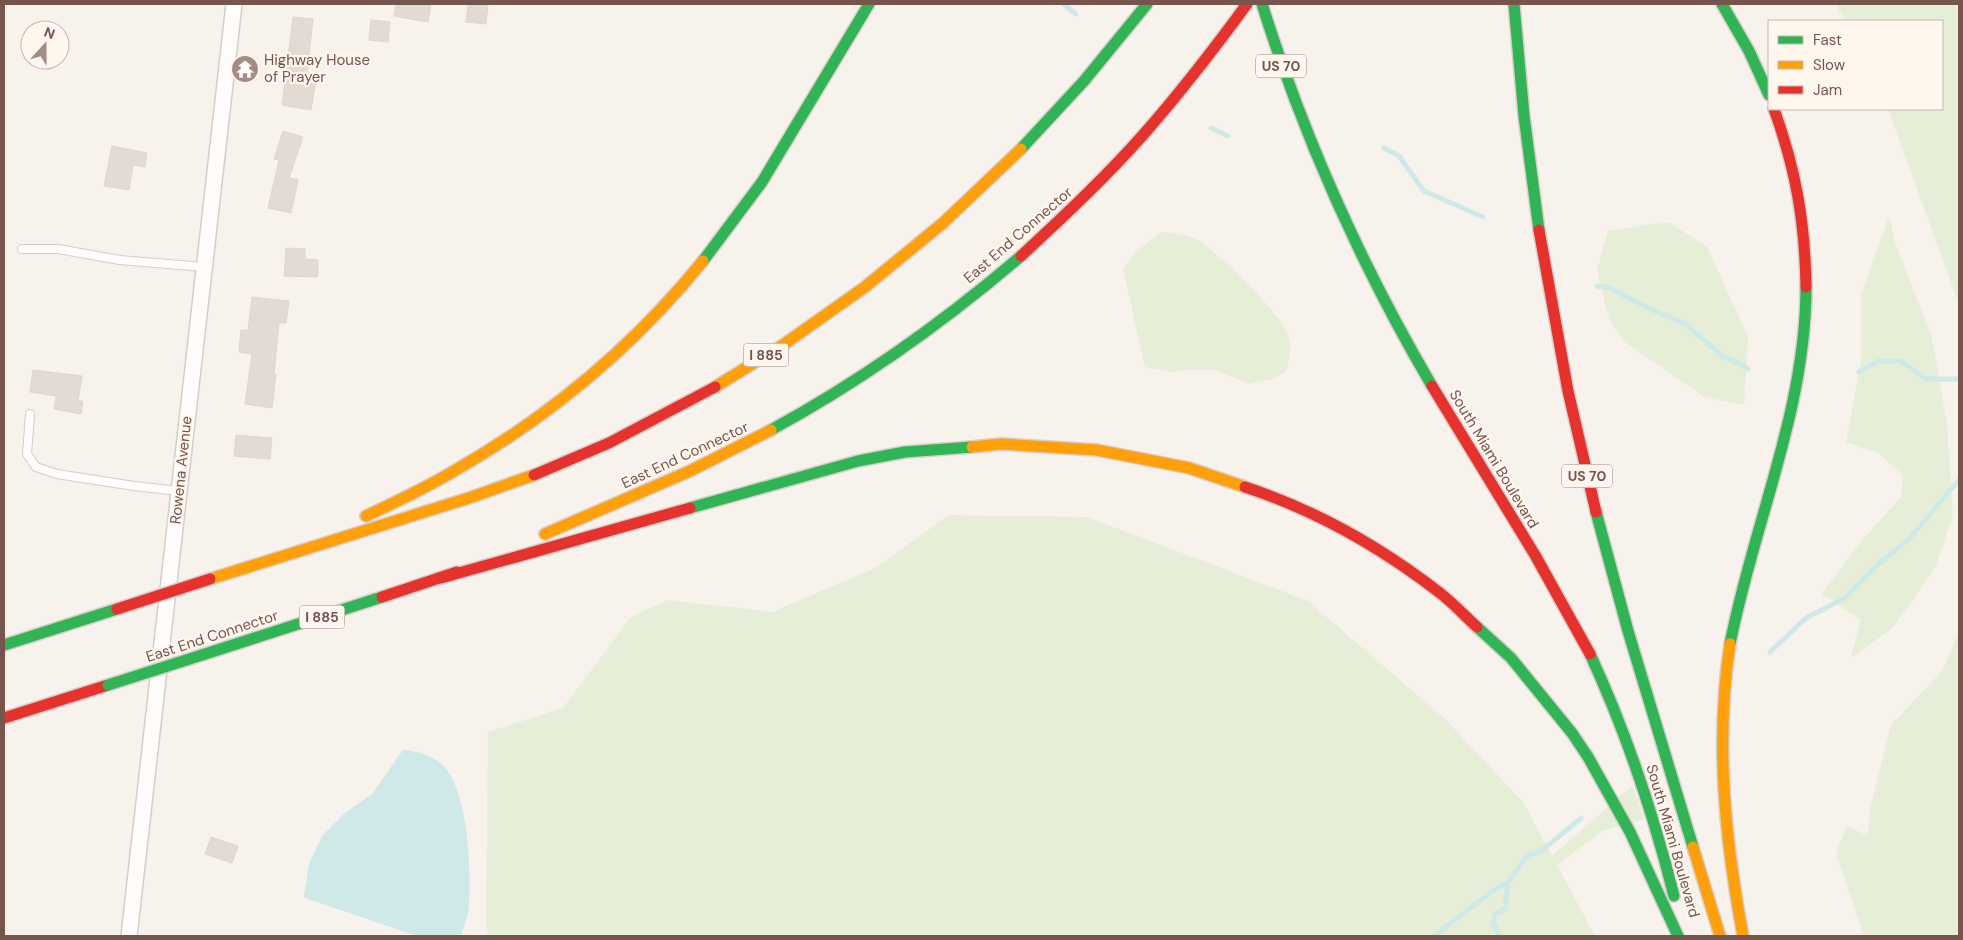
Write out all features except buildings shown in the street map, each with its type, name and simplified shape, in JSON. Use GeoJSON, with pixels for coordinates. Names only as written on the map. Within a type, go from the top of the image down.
{"type":"FeatureCollection","features":[{"type":"Feature","properties":{"kind":"highway"},"geometry":{"type":"LineString","coordinates":[[287,555],[423,488],[486,454],[545,413],[602,368],[629,343],[696,271],[746,207],[869,4]]}},
{"type":"Feature","properties":{"kind":"highway","name":"I 885"},"geometry":{"type":"LineString","coordinates":[[4,645],[467,499],[526,478],[583,454],[709,390],[827,314],[938,228],[1038,133],[1085,81],[1147,4]]}},
{"type":"Feature","properties":{"kind":"highway","name":"East End Connector"},"geometry":{"type":"LineString","coordinates":[[4,718],[442,578],[673,479],[739,447],[804,412],[866,373],[926,331],[984,286],[1040,238],[1094,187],[1144,134],[1192,78],[1247,4]]}},
{"type":"Feature","properties":{"kind":"highway","name":"South Miami Boulevard"},"geometry":{"type":"LineString","coordinates":[[1262,4],[1297,112],[1325,179],[1364,261],[1424,372],[1572,620],[1609,698],[1648,795],[1684,936]]}},
{"type":"Feature","properties":{"kind":"highway","name":"South Miami Boulevard"},"geometry":{"type":"LineString","coordinates":[[1514,4],[1529,160],[1539,230],[1552,311],[1578,436],[1596,515],[1634,653],[1720,936]]}},
{"type":"Feature","properties":{"kind":"highway"},"geometry":{"type":"LineString","coordinates":[[1722,4],[1750,51],[1768,94]]}},
{"type":"Feature","properties":{"kind":"highway"},"geometry":{"type":"LineString","coordinates":[[1743,936],[1728,860],[1722,797],[1721,753],[1725,682],[1744,577],[1794,401],[1806,330],[1806,256],[1802,219],[1788,148],[1774,110]]}},
{"type":"Feature","properties":{"kind":"highway"},"geometry":{"type":"LineString","coordinates":[[442,578],[732,496],[800,474],[853,461],[906,452],[978,444],[1049,445],[1121,452],[1192,467],[1260,490],[1294,504],[1389,556],[1446,599],[1500,648],[1548,701],[1590,759],[1626,822],[1678,936]]}},
{"type":"Feature","properties":{"kind":"street","name":"Rowena Avenue"},"geometry":{"type":"LineString","coordinates":[[129,936],[234,4]]}},
{"type":"Feature","properties":{"kind":"lane"},"geometry":{"type":"LineString","coordinates":[[22,249],[58,249],[120,260],[204,267]]}},
{"type":"Feature","properties":{"kind":"lane"},"geometry":{"type":"LineString","coordinates":[[30,414],[27,454],[36,467],[57,474],[179,491]]}},
{"type":"Feature","properties":{"kind":"green space"},"geometry":{"type":"Polygon","coordinates":[[[1836,4],[1959,4],[1959,304],[1888,110],[1943,110],[1943,20],[1844,20],[1836,4]]]}},
{"type":"Feature","properties":{"kind":"green space"},"geometry":{"type":"Polygon","coordinates":[[[1889,217],[1895,242],[1932,338],[1947,424],[1953,514],[1936,565],[1911,603],[1891,629],[1851,658],[1861,620],[1822,594],[1859,544],[1901,497],[1903,475],[1878,453],[1846,442],[1861,360],[1861,295],[1889,217]]]}},
{"type":"Feature","properties":{"kind":"green space"},"geometry":{"type":"Polygon","coordinates":[[[1670,223],[1707,247],[1748,337],[1744,405],[1704,397],[1625,342],[1609,319],[1597,270],[1608,231],[1649,224],[1670,223]]]}},
{"type":"Feature","properties":{"kind":"green space"},"geometry":{"type":"Polygon","coordinates":[[[1161,232],[1184,235],[1200,242],[1214,252],[1251,287],[1283,325],[1288,335],[1290,354],[1285,373],[1272,379],[1248,384],[1217,370],[1174,372],[1145,367],[1123,268],[1137,251],[1161,232]]]}},
{"type":"Feature","properties":{"kind":"green space"},"geometry":{"type":"Polygon","coordinates":[[[949,515],[1087,517],[1308,601],[1445,719],[1523,802],[1552,856],[1632,786],[1644,819],[1602,831],[1557,865],[1595,936],[488,936],[486,922],[488,732],[563,708],[631,617],[667,600],[772,612],[875,568],[949,515]]]}},
{"type":"Feature","properties":{"kind":"green space"},"geometry":{"type":"Polygon","coordinates":[[[1959,632],[1959,936],[1864,936],[1836,853],[1847,826],[1868,836],[1870,810],[1891,725],[1943,670],[1959,632]]]}},
{"type":"Feature","properties":{"kind":"water"},"geometry":{"type":"Polygon","coordinates":[[[403,750],[427,755],[443,765],[454,783],[460,798],[467,834],[469,871],[469,907],[461,936],[414,935],[305,898],[304,896],[309,864],[322,836],[345,813],[372,794],[403,750]]]}},
{"type":"Feature","properties":{"kind":"waterway"},"geometry":{"type":"LineString","coordinates":[[1063,4],[1076,14]]}},
{"type":"Feature","properties":{"kind":"waterway"},"geometry":{"type":"LineString","coordinates":[[1211,128],[1228,136]]}},
{"type":"Feature","properties":{"kind":"waterway"},"geometry":{"type":"LineString","coordinates":[[1384,148],[1399,156],[1424,191],[1483,217]]}},
{"type":"Feature","properties":{"kind":"waterway"},"geometry":{"type":"LineString","coordinates":[[1597,286],[1610,288],[1646,307],[1686,324],[1723,357],[1748,369]]}},
{"type":"Feature","properties":{"kind":"waterway"},"geometry":{"type":"LineString","coordinates":[[1859,372],[1879,361],[1901,361],[1926,379],[1959,379]]}},
{"type":"Feature","properties":{"kind":"waterway"},"geometry":{"type":"LineString","coordinates":[[1770,652],[1806,618],[1845,598],[1881,562],[1909,539],[1959,480]]}},
{"type":"Feature","properties":{"kind":"waterway"},"geometry":{"type":"LineString","coordinates":[[1434,936],[1491,892],[1508,882],[1528,855],[1540,852],[1581,818]]}},
{"type":"Feature","properties":{"kind":"waterway"},"geometry":{"type":"LineString","coordinates":[[1499,936],[1493,922],[1495,914],[1505,909],[1508,882]]}},
{"type":"Feature","properties":{"kind":"traffic: fast"},"geometry":{"type":"LineString","coordinates":[[703,261],[762,182],[869,4]]}},
{"type":"Feature","properties":{"kind":"traffic: fast"},"geometry":{"type":"LineString","coordinates":[[1021,149],[1084,81],[1147,4]]}},
{"type":"Feature","properties":{"kind":"traffic: fast"},"geometry":{"type":"LineString","coordinates":[[1262,4],[1296,103],[1336,200],[1381,294],[1432,386]]}},
{"type":"Feature","properties":{"kind":"traffic: fast"},"geometry":{"type":"LineString","coordinates":[[1514,4],[1524,116],[1539,230]]}},
{"type":"Feature","properties":{"kind":"traffic: fast"},"geometry":{"type":"LineString","coordinates":[[1722,4],[1749,51],[1768,93]]}},
{"type":"Feature","properties":{"kind":"traffic: fast"},"geometry":{"type":"LineString","coordinates":[[771,430],[837,391],[901,349],[962,304],[1021,256]]}},
{"type":"Feature","properties":{"kind":"traffic: fast"},"geometry":{"type":"LineString","coordinates":[[1730,644],[1788,423],[1804,333],[1806,287]]}},
{"type":"Feature","properties":{"kind":"traffic: fast"},"geometry":{"type":"LineString","coordinates":[[690,508],[858,461],[905,452],[972,447]]}},
{"type":"Feature","properties":{"kind":"traffic: fast"},"geometry":{"type":"LineString","coordinates":[[1596,512],[1628,631],[1693,847]]}},
{"type":"Feature","properties":{"kind":"traffic: fast"},"geometry":{"type":"LineString","coordinates":[[202,655],[382,597]]}},
{"type":"Feature","properties":{"kind":"traffic: fast"},"geometry":{"type":"LineString","coordinates":[[4,645],[117,609]]}},
{"type":"Feature","properties":{"kind":"traffic: fast"},"geometry":{"type":"LineString","coordinates":[[1477,627],[1511,658],[1572,733],[1588,757],[1630,832],[1678,936]]}},
{"type":"Feature","properties":{"kind":"traffic: fast"},"geometry":{"type":"LineString","coordinates":[[1590,654],[1638,773],[1674,896]]}},
{"type":"Feature","properties":{"kind":"traffic: fast"},"geometry":{"type":"LineString","coordinates":[[108,685],[202,655]]}},
{"type":"Feature","properties":{"kind":"traffic: slow"},"geometry":{"type":"LineString","coordinates":[[715,387],[783,345],[865,287],[943,223],[1021,149]]}},
{"type":"Feature","properties":{"kind":"traffic: slow"},"geometry":{"type":"LineString","coordinates":[[366,516],[454,471],[489,450],[556,403],[619,351],[703,261]]}},
{"type":"Feature","properties":{"kind":"traffic: slow"},"geometry":{"type":"LineString","coordinates":[[545,534],[690,471],[771,430]]}},
{"type":"Feature","properties":{"kind":"traffic: slow"},"geometry":{"type":"LineString","coordinates":[[972,447],[1001,444],[1097,450],[1189,468],[1245,487]]}},
{"type":"Feature","properties":{"kind":"traffic: slow"},"geometry":{"type":"LineString","coordinates":[[210,579],[469,498],[534,475]]}},
{"type":"Feature","properties":{"kind":"traffic: slow"},"geometry":{"type":"LineString","coordinates":[[1730,644],[1723,717],[1724,790],[1731,863],[1743,936]]}},
{"type":"Feature","properties":{"kind":"traffic: slow"},"geometry":{"type":"LineString","coordinates":[[1693,847],[1720,936]]}},
{"type":"Feature","properties":{"kind":"traffic: jam"},"geometry":{"type":"LineString","coordinates":[[1021,256],[1129,151],[1196,71],[1247,4]]}},
{"type":"Feature","properties":{"kind":"traffic: jam"},"geometry":{"type":"LineString","coordinates":[[1774,110],[1782,131],[1798,196],[1804,240],[1806,287]]}},
{"type":"Feature","properties":{"kind":"traffic: jam"},"geometry":{"type":"LineString","coordinates":[[1539,230],[1568,391],[1596,512]]}},
{"type":"Feature","properties":{"kind":"traffic: jam"},"geometry":{"type":"LineString","coordinates":[[1432,386],[1535,555],[1590,654]]}},
{"type":"Feature","properties":{"kind":"traffic: jam"},"geometry":{"type":"LineString","coordinates":[[534,475],[609,443],[715,387]]}},
{"type":"Feature","properties":{"kind":"traffic: jam"},"geometry":{"type":"LineString","coordinates":[[1245,487],[1297,507],[1371,546],[1418,576],[1454,605],[1477,627]]}},
{"type":"Feature","properties":{"kind":"traffic: jam"},"geometry":{"type":"LineString","coordinates":[[441,578],[690,508]]}},
{"type":"Feature","properties":{"kind":"traffic: jam"},"geometry":{"type":"LineString","coordinates":[[382,597],[457,572]]}},
{"type":"Feature","properties":{"kind":"traffic: jam"},"geometry":{"type":"LineString","coordinates":[[117,609],[210,579]]}},
{"type":"Feature","properties":{"kind":"traffic: jam"},"geometry":{"type":"LineString","coordinates":[[4,718],[108,685]]}},
{"type":"Feature","properties":{"kind":"place","name":"Highway House of Prayer"},"geometry":{"type":"Point","coordinates":[245,69]}}]}
